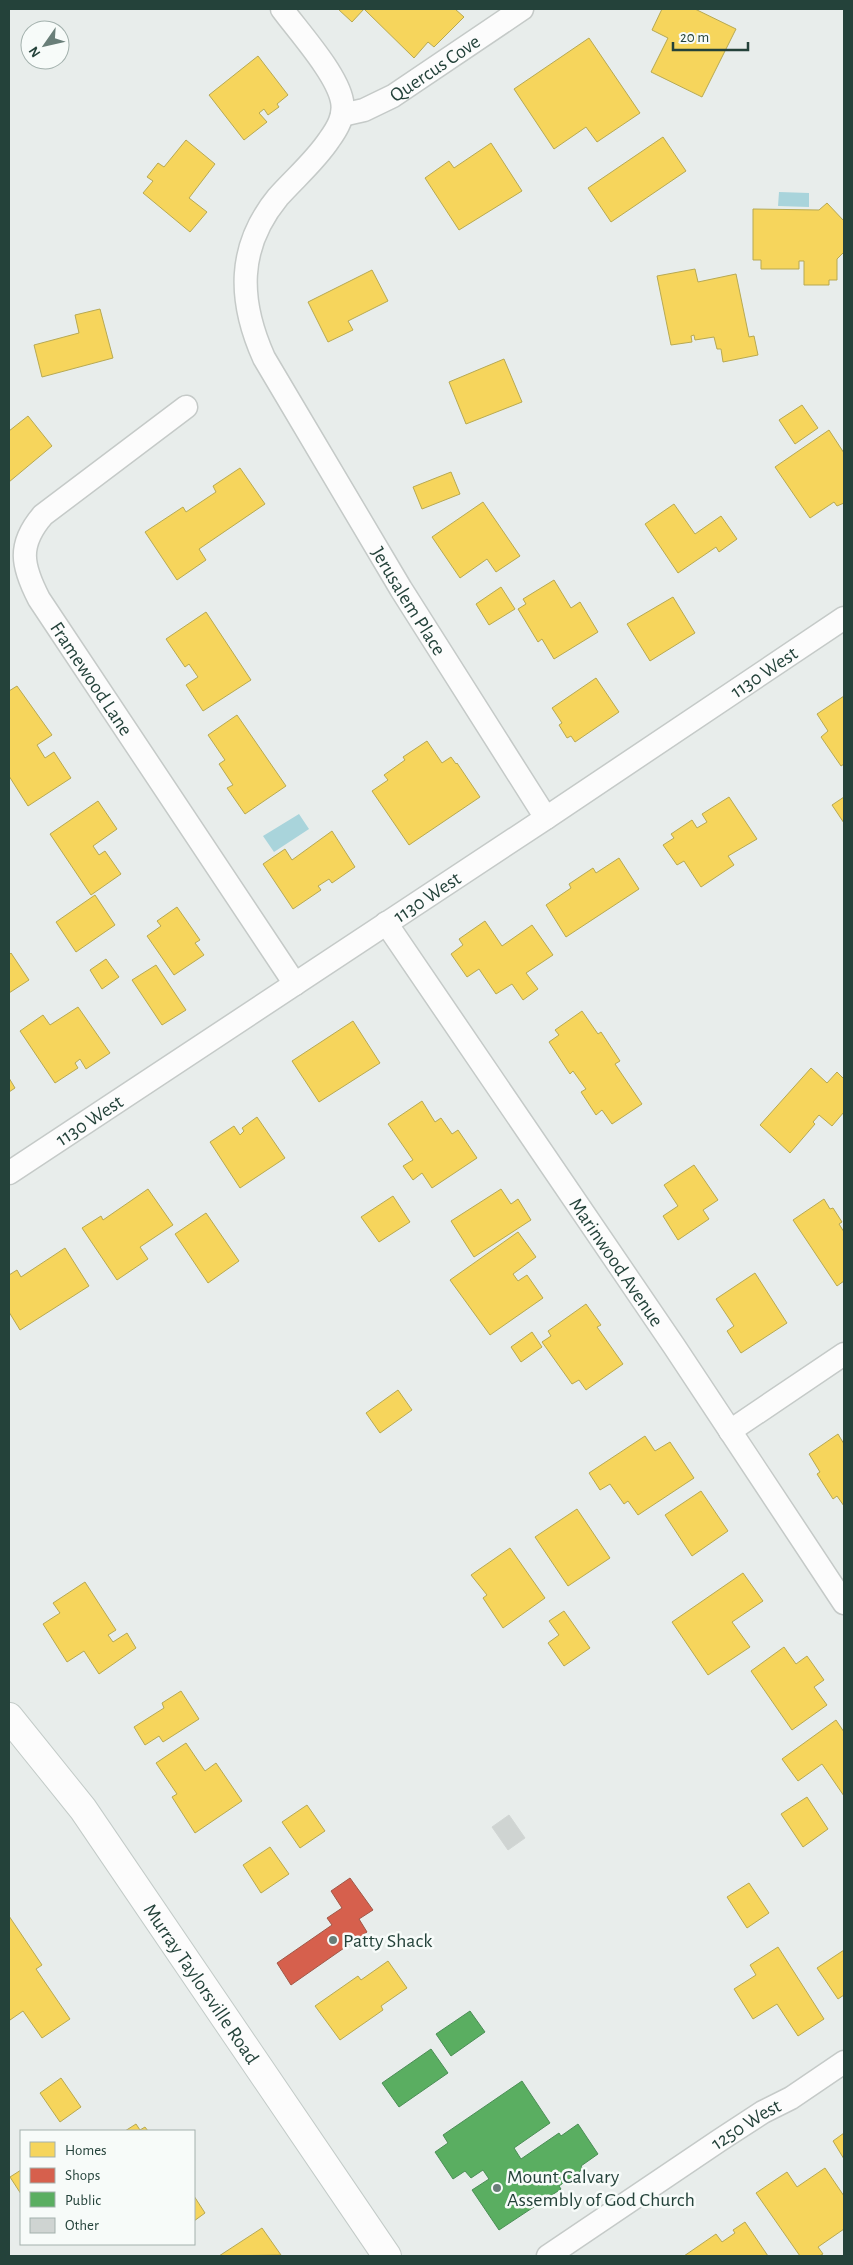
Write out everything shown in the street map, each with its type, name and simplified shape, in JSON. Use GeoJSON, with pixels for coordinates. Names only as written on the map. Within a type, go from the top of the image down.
{"type":"FeatureCollection","features":[{"type":"Feature","properties":{"kind":"street"},"geometry":{"type":"LineString","coordinates":[[282,9],[324,65],[335,84],[342,102],[342,116]]}},
{"type":"Feature","properties":{"kind":"street","name":"Quercus Cove"},"geometry":{"type":"LineString","coordinates":[[342,116],[364,110],[393,96],[522,9]]}},
{"type":"Feature","properties":{"kind":"street","name":"Jerusalem Place"},"geometry":{"type":"LineString","coordinates":[[342,116],[337,128],[321,152],[278,197],[254,235],[248,250],[246,286],[251,325],[264,358],[277,381],[401,589],[546,818]]}},
{"type":"Feature","properties":{"kind":"street","name":"Framewood Lane"},"geometry":{"type":"LineString","coordinates":[[186,407],[43,515],[32,528],[23,556],[29,579],[39,599],[295,984]]}},
{"type":"Feature","properties":{"kind":"street","name":"1130 West"},"geometry":{"type":"LineString","coordinates":[[9,1172],[546,818],[844,618]]}},
{"type":"Feature","properties":{"kind":"street","name":"Marinwood Avenue"},"geometry":{"type":"LineString","coordinates":[[386,923],[730,1431],[844,1603]]}},
{"type":"Feature","properties":{"kind":"street"},"geometry":{"type":"LineString","coordinates":[[730,1431],[844,1354]]}},
{"type":"Feature","properties":{"kind":"street","name":"Murray Taylorsville Road"},"geometry":{"type":"LineString","coordinates":[[11,1722],[83,1809],[387,2256]]}},
{"type":"Feature","properties":{"kind":"street","name":"1250 West"},"geometry":{"type":"LineString","coordinates":[[548,2256],[727,2135],[763,2112],[791,2098],[844,2062]]}},
{"type":"Feature","properties":{"kind":"water"},"geometry":{"type":"Polygon","coordinates":[[[779,192],[809,193],[809,207],[778,206],[779,192]]]}},
{"type":"Feature","properties":{"kind":"water"},"geometry":{"type":"Polygon","coordinates":[[[299,814],[309,829],[274,852],[263,836],[299,814]]]}},
{"type":"Feature","properties":{"kind":"building: Homes"},"geometry":{"type":"Polygon","coordinates":[[[338,9],[364,9],[352,22],[338,9]]]}},
{"type":"Feature","properties":{"kind":"building: Homes"},"geometry":{"type":"Polygon","coordinates":[[[364,9],[455,9],[464,17],[434,47],[428,42],[414,58],[364,9]]]}},
{"type":"Feature","properties":{"kind":"building: Homes"},"geometry":{"type":"Polygon","coordinates":[[[662,9],[695,9],[736,29],[702,97],[651,72],[668,38],[652,30],[662,9]]]}},
{"type":"Feature","properties":{"kind":"building: Homes"},"geometry":{"type":"Polygon","coordinates":[[[589,38],[640,113],[597,142],[586,127],[554,149],[514,89],[589,38]]]}},
{"type":"Feature","properties":{"kind":"building: Homes"},"geometry":{"type":"Polygon","coordinates":[[[258,56],[288,95],[277,104],[279,107],[268,115],[264,109],[259,113],[267,122],[244,140],[209,95],[258,56]]]}},
{"type":"Feature","properties":{"kind":"building: Homes"},"geometry":{"type":"Polygon","coordinates":[[[663,137],[686,171],[611,222],[588,188],[663,137]]]}},
{"type":"Feature","properties":{"kind":"building: Homes"},"geometry":{"type":"Polygon","coordinates":[[[186,140],[215,164],[189,198],[207,212],[190,232],[143,193],[153,181],[147,177],[158,163],[164,167],[186,140]]]}},
{"type":"Feature","properties":{"kind":"building: Homes"},"geometry":{"type":"Polygon","coordinates":[[[491,143],[522,191],[459,230],[425,178],[449,161],[454,168],[491,143]]]}},
{"type":"Feature","properties":{"kind":"building: Homes"},"geometry":{"type":"Polygon","coordinates":[[[827,203],[844,221],[844,252],[837,259],[837,280],[829,280],[829,285],[804,285],[804,261],[799,261],[799,269],[761,269],[761,260],[753,260],[753,209],[819,210],[827,203]]]}},
{"type":"Feature","properties":{"kind":"building: Homes"},"geometry":{"type":"Polygon","coordinates":[[[695,269],[698,282],[736,274],[749,337],[754,336],[758,355],[723,362],[721,349],[717,349],[714,337],[695,340],[694,335],[691,336],[692,342],[671,345],[657,276],[695,269]]]}},
{"type":"Feature","properties":{"kind":"building: Homes"},"geometry":{"type":"Polygon","coordinates":[[[372,270],[388,301],[348,321],[353,330],[328,342],[308,302],[372,270]]]}},
{"type":"Feature","properties":{"kind":"building: Homes"},"geometry":{"type":"Polygon","coordinates":[[[100,309],[113,358],[42,377],[34,345],[79,333],[75,315],[100,309]]]}},
{"type":"Feature","properties":{"kind":"building: Homes"},"geometry":{"type":"Polygon","coordinates":[[[504,359],[522,402],[466,424],[449,382],[504,359]]]}},
{"type":"Feature","properties":{"kind":"building: Homes"},"geometry":{"type":"Polygon","coordinates":[[[802,405],[818,428],[795,444],[779,420],[802,405]]]}},
{"type":"Feature","properties":{"kind":"building: Homes"},"geometry":{"type":"Polygon","coordinates":[[[28,416],[52,446],[9,482],[9,431],[28,416]]]}},
{"type":"Feature","properties":{"kind":"building: Homes"},"geometry":{"type":"Polygon","coordinates":[[[829,430],[844,453],[844,503],[837,506],[834,502],[810,518],[775,467],[829,430]]]}},
{"type":"Feature","properties":{"kind":"building: Homes"},"geometry":{"type":"Polygon","coordinates":[[[240,468],[265,504],[199,549],[206,560],[177,580],[145,532],[183,507],[186,512],[216,492],[213,486],[240,468]]]}},
{"type":"Feature","properties":{"kind":"building: Homes"},"geometry":{"type":"Polygon","coordinates":[[[451,472],[460,494],[422,509],[413,487],[451,472]]]}},
{"type":"Feature","properties":{"kind":"building: Homes"},"geometry":{"type":"Polygon","coordinates":[[[483,502],[520,556],[496,572],[487,559],[460,578],[432,537],[483,502]]]}},
{"type":"Feature","properties":{"kind":"building: Homes"},"geometry":{"type":"Polygon","coordinates":[[[674,504],[695,534],[721,516],[737,539],[719,552],[716,547],[678,573],[645,524],[674,504]]]}},
{"type":"Feature","properties":{"kind":"building: Homes"},"geometry":{"type":"Polygon","coordinates":[[[554,580],[571,608],[580,602],[598,632],[554,659],[542,639],[538,642],[518,609],[526,604],[523,599],[554,580]]]}},
{"type":"Feature","properties":{"kind":"building: Homes"},"geometry":{"type":"Polygon","coordinates":[[[501,587],[515,609],[489,625],[476,604],[501,587]]]}},
{"type":"Feature","properties":{"kind":"building: Homes"},"geometry":{"type":"Polygon","coordinates":[[[673,597],[695,633],[650,661],[627,624],[673,597]]]}},
{"type":"Feature","properties":{"kind":"building: Homes"},"geometry":{"type":"Polygon","coordinates":[[[206,612],[251,680],[203,711],[186,685],[198,677],[189,664],[185,667],[166,639],[206,612]]]}},
{"type":"Feature","properties":{"kind":"building: Homes"},"geometry":{"type":"Polygon","coordinates":[[[596,678],[619,712],[575,742],[571,736],[567,738],[559,725],[562,723],[552,708],[596,678]]]}},
{"type":"Feature","properties":{"kind":"building: Homes"},"geometry":{"type":"Polygon","coordinates":[[[17,686],[52,735],[37,745],[45,758],[54,752],[71,778],[28,806],[9,776],[9,691],[17,686]]]}},
{"type":"Feature","properties":{"kind":"building: Homes"},"geometry":{"type":"Polygon","coordinates":[[[844,696],[844,764],[841,766],[821,737],[828,731],[817,714],[844,696]]]}},
{"type":"Feature","properties":{"kind":"building: Homes"},"geometry":{"type":"Polygon","coordinates":[[[237,715],[286,786],[245,814],[227,788],[233,785],[219,764],[225,760],[208,735],[237,715]]]}},
{"type":"Feature","properties":{"kind":"building: Homes"},"geometry":{"type":"Polygon","coordinates":[[[427,741],[442,763],[451,757],[457,763],[480,797],[409,845],[372,791],[388,780],[384,775],[405,760],[403,757],[427,741]]]}},
{"type":"Feature","properties":{"kind":"building: Homes"},"geometry":{"type":"Polygon","coordinates":[[[729,797],[757,839],[728,856],[734,865],[701,887],[684,861],[677,865],[663,845],[674,838],[671,834],[692,820],[697,828],[707,822],[702,814],[729,797]]]}},
{"type":"Feature","properties":{"kind":"building: Homes"},"geometry":{"type":"Polygon","coordinates":[[[844,797],[844,823],[832,805],[844,797]]]}},
{"type":"Feature","properties":{"kind":"building: Homes"},"geometry":{"type":"Polygon","coordinates":[[[98,801],[117,829],[93,846],[99,855],[105,851],[121,874],[91,895],[50,834],[98,801]]]}},
{"type":"Feature","properties":{"kind":"building: Homes"},"geometry":{"type":"Polygon","coordinates":[[[332,831],[355,867],[332,883],[329,879],[318,886],[321,890],[293,909],[263,864],[285,849],[292,860],[332,831]]]}},
{"type":"Feature","properties":{"kind":"building: Homes"},"geometry":{"type":"Polygon","coordinates":[[[619,858],[639,889],[566,937],[546,905],[571,888],[569,884],[593,868],[596,873],[619,858]]]}},
{"type":"Feature","properties":{"kind":"building: Homes"},"geometry":{"type":"Polygon","coordinates":[[[95,895],[115,925],[76,952],[56,922],[95,895]]]}},
{"type":"Feature","properties":{"kind":"building: Homes"},"geometry":{"type":"Polygon","coordinates":[[[177,907],[200,940],[195,943],[204,955],[174,975],[147,936],[161,926],[157,921],[177,907]]]}},
{"type":"Feature","properties":{"kind":"building: Homes"},"geometry":{"type":"Polygon","coordinates":[[[485,921],[502,946],[532,925],[553,955],[526,973],[538,989],[523,1000],[512,984],[496,994],[479,969],[467,977],[451,954],[463,945],[459,939],[485,921]]]}},
{"type":"Feature","properties":{"kind":"building: Homes"},"geometry":{"type":"Polygon","coordinates":[[[11,953],[29,980],[9,993],[9,955],[11,953]]]}},
{"type":"Feature","properties":{"kind":"building: Homes"},"geometry":{"type":"Polygon","coordinates":[[[106,959],[119,977],[102,989],[90,970],[106,959]]]}},
{"type":"Feature","properties":{"kind":"building: Homes"},"geometry":{"type":"Polygon","coordinates":[[[156,965],[186,1010],[162,1025],[132,980],[156,965]]]}},
{"type":"Feature","properties":{"kind":"building: Homes"},"geometry":{"type":"Polygon","coordinates":[[[78,1007],[110,1053],[86,1069],[80,1059],[75,1063],[78,1068],[55,1083],[20,1031],[43,1015],[50,1025],[78,1007]]]}},
{"type":"Feature","properties":{"kind":"building: Homes"},"geometry":{"type":"Polygon","coordinates":[[[582,1011],[598,1034],[601,1032],[620,1061],[615,1064],[642,1104],[612,1124],[602,1110],[596,1115],[581,1092],[586,1089],[573,1071],[570,1074],[549,1042],[559,1035],[555,1030],[582,1011]]]}},
{"type":"Feature","properties":{"kind":"building: Homes"},"geometry":{"type":"Polygon","coordinates":[[[353,1021],[380,1063],[319,1102],[292,1061],[353,1021]]]}},
{"type":"Feature","properties":{"kind":"building: Homes"},"geometry":{"type":"Polygon","coordinates":[[[811,1068],[827,1083],[837,1072],[844,1079],[844,1112],[832,1126],[819,1115],[813,1122],[815,1124],[790,1153],[760,1125],[811,1068]]]}},
{"type":"Feature","properties":{"kind":"building: Homes"},"geometry":{"type":"Polygon","coordinates":[[[9,1078],[15,1088],[9,1092],[9,1078]]]}},
{"type":"Feature","properties":{"kind":"building: Homes"},"geometry":{"type":"Polygon","coordinates":[[[422,1101],[435,1122],[441,1118],[452,1134],[458,1130],[477,1158],[432,1188],[422,1173],[413,1180],[403,1166],[413,1160],[388,1124],[422,1101]]]}},
{"type":"Feature","properties":{"kind":"building: Homes"},"geometry":{"type":"Polygon","coordinates":[[[257,1117],[285,1158],[240,1188],[210,1142],[234,1126],[240,1135],[244,1131],[242,1128],[257,1117]]]}},
{"type":"Feature","properties":{"kind":"building: Homes"},"geometry":{"type":"Polygon","coordinates":[[[694,1165],[718,1200],[703,1210],[709,1219],[678,1240],[663,1216],[678,1206],[664,1185],[694,1165]]]}},
{"type":"Feature","properties":{"kind":"building: Homes"},"geometry":{"type":"Polygon","coordinates":[[[148,1189],[173,1225],[140,1247],[148,1259],[117,1280],[82,1228],[101,1216],[103,1220],[148,1189]]]}},
{"type":"Feature","properties":{"kind":"building: Homes"},"geometry":{"type":"Polygon","coordinates":[[[501,1189],[511,1204],[518,1199],[531,1220],[474,1257],[451,1221],[501,1189]]]}},
{"type":"Feature","properties":{"kind":"building: Homes"},"geometry":{"type":"Polygon","coordinates":[[[393,1196],[410,1222],[379,1242],[361,1217],[393,1196]]]}},
{"type":"Feature","properties":{"kind":"building: Homes"},"geometry":{"type":"Polygon","coordinates":[[[824,1199],[830,1209],[833,1208],[842,1222],[839,1224],[844,1232],[844,1281],[837,1286],[793,1220],[824,1199]]]}},
{"type":"Feature","properties":{"kind":"building: Homes"},"geometry":{"type":"Polygon","coordinates":[[[206,1213],[239,1261],[208,1283],[175,1234],[206,1213]]]}},
{"type":"Feature","properties":{"kind":"building: Homes"},"geometry":{"type":"Polygon","coordinates":[[[518,1232],[536,1257],[513,1274],[518,1281],[527,1275],[543,1298],[490,1335],[450,1280],[518,1232]]]}},
{"type":"Feature","properties":{"kind":"building: Homes"},"geometry":{"type":"Polygon","coordinates":[[[65,1248],[89,1286],[20,1330],[9,1312],[9,1275],[17,1270],[21,1277],[65,1248]]]}},
{"type":"Feature","properties":{"kind":"building: Homes"},"geometry":{"type":"Polygon","coordinates":[[[755,1273],[787,1323],[741,1353],[727,1331],[734,1326],[716,1299],[755,1273]]]}},
{"type":"Feature","properties":{"kind":"building: Homes"},"geometry":{"type":"Polygon","coordinates":[[[586,1304],[601,1325],[597,1327],[623,1364],[586,1390],[579,1380],[572,1384],[542,1342],[551,1336],[548,1331],[586,1304]]]}},
{"type":"Feature","properties":{"kind":"building: Homes"},"geometry":{"type":"Polygon","coordinates":[[[532,1332],[542,1347],[521,1362],[511,1347],[532,1332]]]}},
{"type":"Feature","properties":{"kind":"building: Homes"},"geometry":{"type":"Polygon","coordinates":[[[398,1390],[412,1410],[380,1433],[366,1413],[398,1390]]]}},
{"type":"Feature","properties":{"kind":"building: Homes"},"geometry":{"type":"Polygon","coordinates":[[[838,1434],[844,1444],[844,1506],[837,1496],[833,1499],[817,1474],[820,1472],[809,1454],[838,1434]]]}},
{"type":"Feature","properties":{"kind":"building: Homes"},"geometry":{"type":"Polygon","coordinates":[[[645,1436],[655,1451],[670,1442],[694,1478],[638,1515],[628,1501],[624,1504],[610,1484],[600,1490],[589,1473],[645,1436]]]}},
{"type":"Feature","properties":{"kind":"building: Homes"},"geometry":{"type":"Polygon","coordinates":[[[701,1491],[728,1531],[692,1556],[665,1515],[701,1491]]]}},
{"type":"Feature","properties":{"kind":"building: Homes"},"geometry":{"type":"Polygon","coordinates":[[[577,1509],[610,1558],[568,1586],[535,1537],[577,1509]]]}},
{"type":"Feature","properties":{"kind":"building: Homes"},"geometry":{"type":"Polygon","coordinates":[[[510,1548],[545,1598],[503,1628],[483,1598],[487,1595],[471,1575],[510,1548]]]}},
{"type":"Feature","properties":{"kind":"building: Homes"},"geometry":{"type":"Polygon","coordinates":[[[743,1573],[763,1601],[732,1622],[750,1647],[708,1675],[672,1622],[743,1573]]]}},
{"type":"Feature","properties":{"kind":"building: Homes"},"geometry":{"type":"Polygon","coordinates":[[[85,1582],[116,1630],[108,1635],[113,1642],[127,1633],[136,1648],[99,1674],[84,1651],[67,1662],[43,1624],[60,1613],[53,1603],[85,1582]]]}},
{"type":"Feature","properties":{"kind":"building: Homes"},"geometry":{"type":"Polygon","coordinates":[[[564,1611],[590,1648],[564,1666],[548,1643],[559,1635],[549,1621],[564,1611]]]}},
{"type":"Feature","properties":{"kind":"building: Homes"},"geometry":{"type":"Polygon","coordinates":[[[784,1647],[796,1664],[807,1656],[824,1680],[814,1687],[827,1705],[792,1730],[751,1671],[784,1647]]]}},
{"type":"Feature","properties":{"kind":"building: Homes"},"geometry":{"type":"Polygon","coordinates":[[[181,1691],[199,1719],[163,1742],[159,1736],[145,1745],[134,1727],[164,1708],[162,1703],[181,1691]]]}},
{"type":"Feature","properties":{"kind":"building: Homes"},"geometry":{"type":"Polygon","coordinates":[[[836,1720],[844,1732],[844,1796],[822,1764],[798,1781],[782,1759],[836,1720]]]}},
{"type":"Feature","properties":{"kind":"building: Homes"},"geometry":{"type":"Polygon","coordinates":[[[186,1743],[205,1771],[216,1763],[242,1801],[195,1833],[172,1797],[177,1794],[156,1763],[186,1743]]]}},
{"type":"Feature","properties":{"kind":"building: Homes"},"geometry":{"type":"Polygon","coordinates":[[[807,1797],[828,1829],[803,1847],[781,1814],[807,1797]]]}},
{"type":"Feature","properties":{"kind":"building: Homes"},"geometry":{"type":"Polygon","coordinates":[[[307,1805],[325,1831],[300,1848],[282,1822],[307,1805]]]}},
{"type":"Feature","properties":{"kind":"building: Homes"},"geometry":{"type":"Polygon","coordinates":[[[270,1847],[289,1874],[261,1893],[243,1865],[270,1847]]]}},
{"type":"Feature","properties":{"kind":"building: Homes"},"geometry":{"type":"Polygon","coordinates":[[[749,1883],[769,1913],[747,1928],[727,1897],[749,1883]]]}},
{"type":"Feature","properties":{"kind":"building: Homes"},"geometry":{"type":"Polygon","coordinates":[[[9,1916],[42,1965],[36,1969],[70,2019],[42,2038],[23,2011],[10,2020],[9,2017],[9,1916]]]}},
{"type":"Feature","properties":{"kind":"building: Homes"},"geometry":{"type":"Polygon","coordinates":[[[778,1947],[824,2019],[798,2036],[777,2004],[753,2019],[734,1989],[756,1975],[750,1965],[778,1947]]]}},
{"type":"Feature","properties":{"kind":"building: Homes"},"geometry":{"type":"Polygon","coordinates":[[[844,1950],[844,1995],[838,1999],[817,1968],[844,1950]]]}},
{"type":"Feature","properties":{"kind":"building: Homes"},"geometry":{"type":"Polygon","coordinates":[[[388,1961],[407,1988],[381,2006],[383,2010],[340,2040],[315,2006],[358,1976],[361,1980],[388,1961]]]}},
{"type":"Feature","properties":{"kind":"building: Homes"},"geometry":{"type":"Polygon","coordinates":[[[61,2078],[81,2107],[60,2122],[40,2093],[61,2078]]]}},
{"type":"Feature","properties":{"kind":"building: Homes"},"geometry":{"type":"Polygon","coordinates":[[[136,2124],[140,2130],[127,2130],[136,2124]]]}},
{"type":"Feature","properties":{"kind":"building: Homes"},"geometry":{"type":"Polygon","coordinates":[[[844,2133],[844,2159],[833,2141],[844,2133]]]}},
{"type":"Feature","properties":{"kind":"building: Homes"},"geometry":{"type":"Polygon","coordinates":[[[825,2168],[844,2196],[844,2229],[818,2247],[823,2254],[819,2256],[800,2256],[756,2193],[787,2172],[797,2187],[825,2168]]]}},
{"type":"Feature","properties":{"kind":"building: Homes"},"geometry":{"type":"Polygon","coordinates":[[[20,2171],[20,2192],[10,2177],[20,2171]]]}},
{"type":"Feature","properties":{"kind":"building: Homes"},"geometry":{"type":"Polygon","coordinates":[[[195,2198],[205,2213],[195,2220],[195,2198]]]}},
{"type":"Feature","properties":{"kind":"building: Homes"},"geometry":{"type":"Polygon","coordinates":[[[745,2222],[768,2256],[684,2256],[716,2234],[722,2242],[735,2233],[733,2230],[745,2222]]]}},
{"type":"Feature","properties":{"kind":"building: Homes"},"geometry":{"type":"Polygon","coordinates":[[[262,2228],[281,2255],[219,2256],[262,2228]]]}},
{"type":"Feature","properties":{"kind":"building: Shops"},"geometry":{"type":"Polygon","coordinates":[[[350,1878],[373,1910],[359,1919],[367,1932],[291,1985],[277,1963],[332,1925],[327,1918],[342,1908],[331,1891],[350,1878]]]}},
{"type":"Feature","properties":{"kind":"building: Public"},"geometry":{"type":"Polygon","coordinates":[[[470,2011],[485,2032],[451,2056],[436,2034],[470,2011]]]}},
{"type":"Feature","properties":{"kind":"building: Public"},"geometry":{"type":"Polygon","coordinates":[[[431,2049],[448,2073],[399,2107],[382,2083],[431,2049]]]}},
{"type":"Feature","properties":{"kind":"building: Public"},"geometry":{"type":"Polygon","coordinates":[[[522,2081],[550,2123],[514,2148],[521,2159],[559,2133],[561,2136],[578,2124],[598,2154],[581,2166],[583,2169],[559,2186],[561,2189],[499,2230],[472,2190],[489,2179],[483,2170],[471,2178],[465,2171],[453,2179],[435,2152],[448,2143],[443,2135],[522,2081]]]}},
{"type":"Feature","properties":{"kind":"building: Other"},"geometry":{"type":"Polygon","coordinates":[[[509,1815],[525,1838],[508,1850],[492,1827],[509,1815]]]}},
{"type":"Feature","properties":{"kind":"place","name":"Patty Shack"},"geometry":{"type":"Point","coordinates":[333,1940]}},
{"type":"Feature","properties":{"kind":"place","name":"Mount Calvary Assembly of God Church"},"geometry":{"type":"Point","coordinates":[497,2188]}}]}
